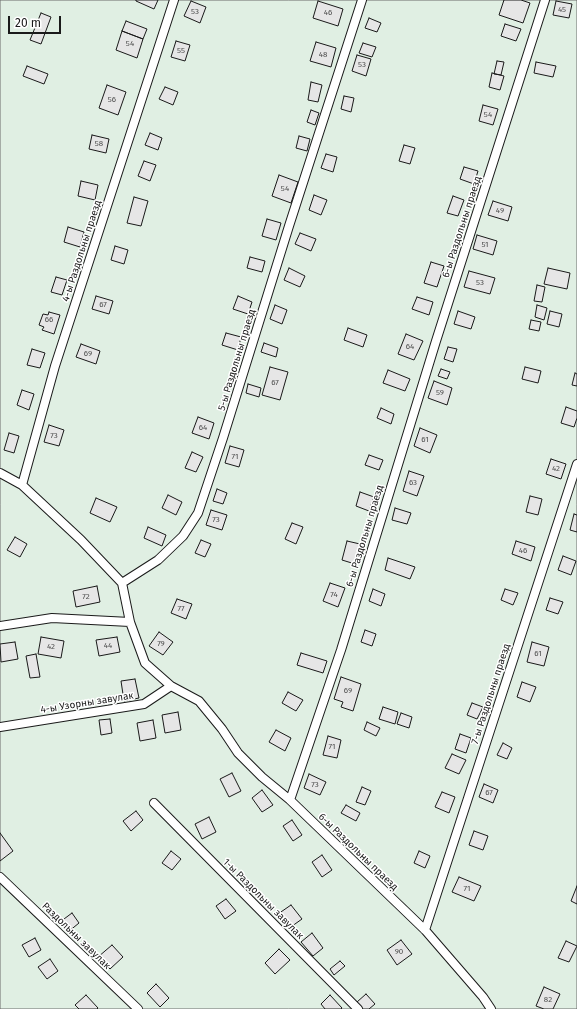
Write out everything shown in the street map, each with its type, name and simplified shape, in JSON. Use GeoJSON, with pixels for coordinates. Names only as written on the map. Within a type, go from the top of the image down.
{"type":"FeatureCollection","features":[{"type":"Feature","properties":{"kind":"lane","name":"4-ы Раздольны праезд"},"geometry":{"type":"LineString","coordinates":[[22,485],[56,366],[174,0]]}},
{"type":"Feature","properties":{"kind":"lane","name":"5-ы Раздольны праезд"},"geometry":{"type":"LineString","coordinates":[[122,583],[158,560],[183,536],[198,512],[362,0]]}},
{"type":"Feature","properties":{"kind":"lane","name":"6-ы Раздольны праезд"},"geometry":{"type":"LineString","coordinates":[[491,1009],[483,997],[425,930],[290,800],[341,650],[434,348],[545,0]]}},
{"type":"Feature","properties":{"kind":"lane","name":"7-ы Раздольны праезд"},"geometry":{"type":"LineString","coordinates":[[425,930],[577,464]]}},
{"type":"Feature","properties":{"kind":"lane"},"geometry":{"type":"LineString","coordinates":[[0,473],[22,485],[81,540],[122,583],[130,622],[145,663],[171,686],[199,701],[222,729],[238,753],[262,777],[290,800]]}},
{"type":"Feature","properties":{"kind":"lane"},"geometry":{"type":"LineString","coordinates":[[0,626],[52,618],[130,622]]}},
{"type":"Feature","properties":{"kind":"lane","name":"4-ы Узорны завулак"},"geometry":{"type":"LineString","coordinates":[[0,727],[144,704],[171,686]]}},
{"type":"Feature","properties":{"kind":"lane","name":"1-ы Раздольны завулак"},"geometry":{"type":"LineString","coordinates":[[154,803],[358,1009]]}},
{"type":"Feature","properties":{"kind":"lane","name":"Раздольны завулак"},"geometry":{"type":"LineString","coordinates":[[0,877],[138,1009]]}},
{"type":"Feature","properties":{"kind":"green space"},"geometry":{"type":"Polygon","coordinates":[[[0,0],[577,0],[577,1009],[0,1009],[0,0]]]}},
{"type":"Feature","properties":{"kind":"building"},"geometry":{"type":"Polygon","coordinates":[[[136,0],[158,0],[154,9],[136,0]]]}},
{"type":"Feature","properties":{"kind":"building"},"geometry":{"type":"Polygon","coordinates":[[[504,0],[521,0],[530,3],[523,23],[499,15],[504,0]]]}},
{"type":"Feature","properties":{"kind":"building"},"geometry":{"type":"Polygon","coordinates":[[[191,1],[206,7],[200,23],[184,16],[191,1]]]}},
{"type":"Feature","properties":{"kind":"building"},"geometry":{"type":"Polygon","coordinates":[[[318,1],[343,9],[338,26],[313,18],[318,1]]]}},
{"type":"Feature","properties":{"kind":"building"},"geometry":{"type":"Polygon","coordinates":[[[556,1],[572,4],[569,18],[553,15],[556,1]]]}},
{"type":"Feature","properties":{"kind":"building"},"geometry":{"type":"Polygon","coordinates":[[[41,13],[51,17],[41,44],[30,40],[41,13]]]}},
{"type":"Feature","properties":{"kind":"building"},"geometry":{"type":"Polygon","coordinates":[[[369,18],[381,23],[377,32],[365,28],[369,18]]]}},
{"type":"Feature","properties":{"kind":"building"},"geometry":{"type":"Polygon","coordinates":[[[126,21],[147,29],[143,39],[122,31],[126,21]]]}},
{"type":"Feature","properties":{"kind":"building"},"geometry":{"type":"Polygon","coordinates":[[[505,24],[521,29],[516,41],[501,36],[505,24]]]}},
{"type":"Feature","properties":{"kind":"building"},"geometry":{"type":"Polygon","coordinates":[[[122,31],[143,39],[137,58],[116,50],[122,31]]]}},
{"type":"Feature","properties":{"kind":"building"},"geometry":{"type":"Polygon","coordinates":[[[176,41],[190,45],[185,61],[171,57],[176,41]]]}},
{"type":"Feature","properties":{"kind":"building"},"geometry":{"type":"Polygon","coordinates":[[[316,42],[336,48],[331,67],[310,61],[316,42]]]}},
{"type":"Feature","properties":{"kind":"building"},"geometry":{"type":"Polygon","coordinates":[[[363,43],[376,47],[372,57],[359,53],[363,43]]]}},
{"type":"Feature","properties":{"kind":"building"},"geometry":{"type":"Polygon","coordinates":[[[357,55],[371,59],[366,76],[352,71],[357,55]]]}},
{"type":"Feature","properties":{"kind":"building"},"geometry":{"type":"Polygon","coordinates":[[[497,61],[504,62],[501,75],[494,74],[497,61]]]}},
{"type":"Feature","properties":{"kind":"building"},"geometry":{"type":"Polygon","coordinates":[[[536,62],[556,66],[553,77],[534,73],[536,62]]]}},
{"type":"Feature","properties":{"kind":"building"},"geometry":{"type":"Polygon","coordinates":[[[27,66],[48,74],[44,84],[23,76],[27,66]]]}},
{"type":"Feature","properties":{"kind":"building"},"geometry":{"type":"Polygon","coordinates":[[[492,73],[504,76],[500,90],[489,87],[492,73]]]}},
{"type":"Feature","properties":{"kind":"building"},"geometry":{"type":"Polygon","coordinates":[[[311,82],[322,85],[318,102],[308,100],[311,82]]]}},
{"type":"Feature","properties":{"kind":"building"},"geometry":{"type":"Polygon","coordinates":[[[107,85],[126,92],[118,115],[99,108],[107,85]]]}},
{"type":"Feature","properties":{"kind":"building"},"geometry":{"type":"Polygon","coordinates":[[[165,87],[178,92],[173,105],[159,99],[165,87]]]}},
{"type":"Feature","properties":{"kind":"building"},"geometry":{"type":"Polygon","coordinates":[[[344,96],[354,98],[351,112],[341,109],[344,96]]]}},
{"type":"Feature","properties":{"kind":"building"},"geometry":{"type":"Polygon","coordinates":[[[483,105],[498,109],[493,125],[479,121],[483,105]]]}},
{"type":"Feature","properties":{"kind":"building"},"geometry":{"type":"Polygon","coordinates":[[[311,110],[319,113],[315,125],[307,122],[311,110]]]}},
{"type":"Feature","properties":{"kind":"building"},"geometry":{"type":"Polygon","coordinates":[[[150,133],[162,138],[158,150],[145,145],[150,133]]]}},
{"type":"Feature","properties":{"kind":"building"},"geometry":{"type":"Polygon","coordinates":[[[92,135],[109,139],[106,153],[89,149],[92,135]]]}},
{"type":"Feature","properties":{"kind":"building"},"geometry":{"type":"Polygon","coordinates":[[[299,136],[310,139],[307,151],[296,148],[299,136]]]}},
{"type":"Feature","properties":{"kind":"building"},"geometry":{"type":"Polygon","coordinates":[[[404,145],[415,148],[410,164],[399,161],[404,145]]]}},
{"type":"Feature","properties":{"kind":"building"},"geometry":{"type":"Polygon","coordinates":[[[326,154],[337,157],[333,172],[321,168],[326,154]]]}},
{"type":"Feature","properties":{"kind":"building"},"geometry":{"type":"Polygon","coordinates":[[[144,161],[156,165],[150,181],[138,176],[144,161]]]}},
{"type":"Feature","properties":{"kind":"building"},"geometry":{"type":"Polygon","coordinates":[[[464,167],[478,171],[474,184],[460,179],[464,167]]]}},
{"type":"Feature","properties":{"kind":"building"},"geometry":{"type":"Polygon","coordinates":[[[279,175],[298,182],[291,203],[272,196],[279,175]]]}},
{"type":"Feature","properties":{"kind":"building"},"geometry":{"type":"Polygon","coordinates":[[[81,181],[98,185],[95,200],[78,196],[81,181]]]}},
{"type":"Feature","properties":{"kind":"building"},"geometry":{"type":"Polygon","coordinates":[[[314,195],[327,200],[321,215],[309,210],[314,195]]]}},
{"type":"Feature","properties":{"kind":"building"},"geometry":{"type":"Polygon","coordinates":[[[453,196],[464,200],[458,216],[447,213],[453,196]]]}},
{"type":"Feature","properties":{"kind":"building"},"geometry":{"type":"Polygon","coordinates":[[[134,197],[148,201],[141,226],[127,223],[134,197]]]}},
{"type":"Feature","properties":{"kind":"building"},"geometry":{"type":"Polygon","coordinates":[[[493,201],[512,207],[508,221],[488,215],[493,201]]]}},
{"type":"Feature","properties":{"kind":"building"},"geometry":{"type":"Polygon","coordinates":[[[267,219],[281,223],[276,240],[262,236],[267,219]]]}},
{"type":"Feature","properties":{"kind":"building"},"geometry":{"type":"Polygon","coordinates":[[[68,227],[84,232],[80,247],[64,242],[68,227]]]}},
{"type":"Feature","properties":{"kind":"building"},"geometry":{"type":"Polygon","coordinates":[[[300,233],[316,239],[311,251],[295,244],[300,233]]]}},
{"type":"Feature","properties":{"kind":"building"},"geometry":{"type":"Polygon","coordinates":[[[477,235],[497,241],[493,255],[473,249],[477,235]]]}},
{"type":"Feature","properties":{"kind":"building"},"geometry":{"type":"Polygon","coordinates":[[[115,246],[128,250],[124,264],[111,260],[115,246]]]}},
{"type":"Feature","properties":{"kind":"building"},"geometry":{"type":"Polygon","coordinates":[[[250,257],[265,261],[262,272],[247,268],[250,257]]]}},
{"type":"Feature","properties":{"kind":"building"},"geometry":{"type":"Polygon","coordinates":[[[431,262],[444,266],[437,287],[424,283],[431,262]]]}},
{"type":"Feature","properties":{"kind":"building"},"geometry":{"type":"Polygon","coordinates":[[[289,268],[305,276],[300,287],[284,280],[289,268]]]}},
{"type":"Feature","properties":{"kind":"building"},"geometry":{"type":"Polygon","coordinates":[[[548,268],[570,273],[567,289],[544,284],[548,268]]]}},
{"type":"Feature","properties":{"kind":"building"},"geometry":{"type":"Polygon","coordinates":[[[469,271],[495,278],[490,294],[464,287],[469,271]]]}},
{"type":"Feature","properties":{"kind":"building"},"geometry":{"type":"Polygon","coordinates":[[[56,277],[67,280],[62,295],[51,292],[56,277]]]}},
{"type":"Feature","properties":{"kind":"building"},"geometry":{"type":"Polygon","coordinates":[[[537,285],[545,287],[542,302],[534,301],[537,285]]]}},
{"type":"Feature","properties":{"kind":"building"},"geometry":{"type":"Polygon","coordinates":[[[96,296],[113,301],[109,314],[92,309],[96,296]]]}},
{"type":"Feature","properties":{"kind":"building"},"geometry":{"type":"Polygon","coordinates":[[[238,296],[252,302],[248,314],[233,309],[238,296]]]}},
{"type":"Feature","properties":{"kind":"building"},"geometry":{"type":"Polygon","coordinates":[[[417,297],[433,302],[429,315],[412,309],[417,297]]]}},
{"type":"Feature","properties":{"kind":"building"},"geometry":{"type":"Polygon","coordinates":[[[275,305],[287,310],[282,324],[270,319],[275,305]]]}},
{"type":"Feature","properties":{"kind":"building"},"geometry":{"type":"Polygon","coordinates":[[[537,305],[547,308],[544,320],[535,317],[537,305]]]}},
{"type":"Feature","properties":{"kind":"building"},"geometry":{"type":"Polygon","coordinates":[[[458,311],[475,317],[471,329],[454,324],[458,311]]]}},
{"type":"Feature","properties":{"kind":"building"},"geometry":{"type":"Polygon","coordinates":[[[550,311],[562,314],[559,327],[547,324],[550,311]]]}},
{"type":"Feature","properties":{"kind":"building"},"geometry":{"type":"Polygon","coordinates":[[[49,312],[60,315],[54,334],[42,330],[44,327],[39,325],[43,314],[48,315],[49,312]]]}},
{"type":"Feature","properties":{"kind":"building"},"geometry":{"type":"Polygon","coordinates":[[[531,320],[541,322],[539,331],[529,329],[531,320]]]}},
{"type":"Feature","properties":{"kind":"building"},"geometry":{"type":"Polygon","coordinates":[[[348,328],[367,335],[363,347],[344,340],[348,328]]]}},
{"type":"Feature","properties":{"kind":"building"},"geometry":{"type":"Polygon","coordinates":[[[226,333],[241,337],[238,350],[222,345],[226,333]]]}},
{"type":"Feature","properties":{"kind":"building"},"geometry":{"type":"Polygon","coordinates":[[[406,334],[423,341],[414,360],[398,354],[406,334]]]}},
{"type":"Feature","properties":{"kind":"building"},"geometry":{"type":"Polygon","coordinates":[[[264,343],[278,348],[276,357],[261,352],[264,343]]]}},
{"type":"Feature","properties":{"kind":"building"},"geometry":{"type":"Polygon","coordinates":[[[81,344],[100,351],[96,364],[76,357],[81,344]]]}},
{"type":"Feature","properties":{"kind":"building"},"geometry":{"type":"Polygon","coordinates":[[[448,347],[457,349],[453,362],[444,359],[448,347]]]}},
{"type":"Feature","properties":{"kind":"building"},"geometry":{"type":"Polygon","coordinates":[[[32,349],[45,353],[40,368],[27,365],[32,349]]]}},
{"type":"Feature","properties":{"kind":"building"},"geometry":{"type":"Polygon","coordinates":[[[270,367],[288,372],[280,400],[262,395],[270,367]]]}},
{"type":"Feature","properties":{"kind":"building"},"geometry":{"type":"Polygon","coordinates":[[[525,367],[541,371],[538,383],[522,379],[525,367]]]}},
{"type":"Feature","properties":{"kind":"building"},"geometry":{"type":"Polygon","coordinates":[[[441,369],[450,372],[447,379],[438,376],[441,369]]]}},
{"type":"Feature","properties":{"kind":"building"},"geometry":{"type":"Polygon","coordinates":[[[388,370],[410,379],[405,391],[383,383],[388,370]]]}},
{"type":"Feature","properties":{"kind":"building"},"geometry":{"type":"Polygon","coordinates":[[[575,373],[577,374],[577,386],[572,385],[575,373]]]}},
{"type":"Feature","properties":{"kind":"building"},"geometry":{"type":"Polygon","coordinates":[[[434,381],[452,388],[447,405],[428,398],[434,381]]]}},
{"type":"Feature","properties":{"kind":"building"},"geometry":{"type":"Polygon","coordinates":[[[248,384],[261,388],[259,397],[246,393],[248,384]]]}},
{"type":"Feature","properties":{"kind":"building"},"geometry":{"type":"Polygon","coordinates":[[[22,390],[34,394],[29,410],[17,405],[22,390]]]}},
{"type":"Feature","properties":{"kind":"building"},"geometry":{"type":"Polygon","coordinates":[[[566,407],[577,411],[577,418],[574,427],[561,423],[566,407]]]}},
{"type":"Feature","properties":{"kind":"building"},"geometry":{"type":"Polygon","coordinates":[[[381,408],[394,414],[391,424],[377,418],[381,408]]]}},
{"type":"Feature","properties":{"kind":"building"},"geometry":{"type":"Polygon","coordinates":[[[198,417],[214,423],[209,439],[192,433],[198,417]]]}},
{"type":"Feature","properties":{"kind":"building"},"geometry":{"type":"Polygon","coordinates":[[[49,425],[64,430],[59,446],[44,442],[49,425]]]}},
{"type":"Feature","properties":{"kind":"building"},"geometry":{"type":"Polygon","coordinates":[[[420,428],[437,435],[430,453],[414,446],[420,428]]]}},
{"type":"Feature","properties":{"kind":"building"},"geometry":{"type":"Polygon","coordinates":[[[9,433],[19,436],[14,453],[4,450],[9,433]]]}},
{"type":"Feature","properties":{"kind":"building"},"geometry":{"type":"Polygon","coordinates":[[[230,446],[244,450],[239,467],[225,463],[230,446]]]}},
{"type":"Feature","properties":{"kind":"building"},"geometry":{"type":"Polygon","coordinates":[[[192,452],[203,457],[196,472],[185,468],[192,452]]]}},
{"type":"Feature","properties":{"kind":"building"},"geometry":{"type":"Polygon","coordinates":[[[369,455],[383,460],[379,470],[365,465],[369,455]]]}},
{"type":"Feature","properties":{"kind":"building"},"geometry":{"type":"Polygon","coordinates":[[[551,459],[566,464],[561,479],[546,474],[551,459]]]}},
{"type":"Feature","properties":{"kind":"building"},"geometry":{"type":"Polygon","coordinates":[[[409,471],[424,476],[417,496],[403,491],[409,471]]]}},
{"type":"Feature","properties":{"kind":"building"},"geometry":{"type":"Polygon","coordinates":[[[217,489],[227,493],[223,504],[213,501],[217,489]]]}},
{"type":"Feature","properties":{"kind":"building"},"geometry":{"type":"Polygon","coordinates":[[[360,492],[374,497],[369,511],[356,506],[360,492]]]}},
{"type":"Feature","properties":{"kind":"building"},"geometry":{"type":"Polygon","coordinates":[[[168,495],[182,502],[176,515],[162,508],[168,495]]]}},
{"type":"Feature","properties":{"kind":"building"},"geometry":{"type":"Polygon","coordinates":[[[530,496],[542,499],[538,515],[526,512],[530,496]]]}},
{"type":"Feature","properties":{"kind":"building"},"geometry":{"type":"Polygon","coordinates":[[[96,498],[117,507],[110,522],[90,513],[96,498]]]}},
{"type":"Feature","properties":{"kind":"building"},"geometry":{"type":"Polygon","coordinates":[[[395,508],[411,513],[407,524],[392,520],[395,508]]]}},
{"type":"Feature","properties":{"kind":"building"},"geometry":{"type":"Polygon","coordinates":[[[211,510],[227,515],[222,530],[206,525],[211,510]]]}},
{"type":"Feature","properties":{"kind":"building"},"geometry":{"type":"Polygon","coordinates":[[[574,514],[577,515],[577,532],[570,530],[574,514]]]}},
{"type":"Feature","properties":{"kind":"building"},"geometry":{"type":"Polygon","coordinates":[[[292,523],[303,527],[296,544],[285,539],[292,523]]]}},
{"type":"Feature","properties":{"kind":"building"},"geometry":{"type":"Polygon","coordinates":[[[148,527],[166,535],[162,546],[144,538],[148,527]]]}},
{"type":"Feature","properties":{"kind":"building"},"geometry":{"type":"Polygon","coordinates":[[[15,537],[27,544],[20,557],[7,550],[15,537]]]}},
{"type":"Feature","properties":{"kind":"building"},"geometry":{"type":"Polygon","coordinates":[[[201,540],[211,544],[205,557],[195,553],[201,540]]]}},
{"type":"Feature","properties":{"kind":"building"},"geometry":{"type":"Polygon","coordinates":[[[347,541],[360,544],[355,564],[342,560],[347,541]]]}},
{"type":"Feature","properties":{"kind":"building"},"geometry":{"type":"Polygon","coordinates":[[[516,541],[535,547],[531,561],[512,554],[516,541]]]}},
{"type":"Feature","properties":{"kind":"building"},"geometry":{"type":"Polygon","coordinates":[[[563,556],[576,561],[571,575],[558,570],[563,556]]]}},
{"type":"Feature","properties":{"kind":"building"},"geometry":{"type":"Polygon","coordinates":[[[388,558],[415,567],[410,579],[385,570],[388,558]]]}},
{"type":"Feature","properties":{"kind":"building"},"geometry":{"type":"Polygon","coordinates":[[[330,583],[345,588],[338,607],[323,601],[330,583]]]}},
{"type":"Feature","properties":{"kind":"building"},"geometry":{"type":"Polygon","coordinates":[[[97,586],[100,602],[76,607],[73,591],[97,586]]]}},
{"type":"Feature","properties":{"kind":"building"},"geometry":{"type":"Polygon","coordinates":[[[373,589],[385,594],[381,606],[369,601],[373,589]]]}},
{"type":"Feature","properties":{"kind":"building"},"geometry":{"type":"Polygon","coordinates":[[[505,589],[518,593],[513,605],[501,600],[505,589]]]}},
{"type":"Feature","properties":{"kind":"building"},"geometry":{"type":"Polygon","coordinates":[[[550,598],[563,602],[558,614],[546,610],[550,598]]]}},
{"type":"Feature","properties":{"kind":"building"},"geometry":{"type":"Polygon","coordinates":[[[177,599],[192,604],[186,619],[171,613],[177,599]]]}},
{"type":"Feature","properties":{"kind":"building"},"geometry":{"type":"Polygon","coordinates":[[[365,630],[376,634],[372,646],[361,642],[365,630]]]}},
{"type":"Feature","properties":{"kind":"building"},"geometry":{"type":"Polygon","coordinates":[[[159,632],[173,642],[163,655],[149,646],[159,632]]]}},
{"type":"Feature","properties":{"kind":"building"},"geometry":{"type":"Polygon","coordinates":[[[41,637],[64,641],[61,658],[38,654],[41,637]]]}},
{"type":"Feature","properties":{"kind":"building"},"geometry":{"type":"Polygon","coordinates":[[[117,637],[120,652],[99,656],[96,640],[117,637]]]}},
{"type":"Feature","properties":{"kind":"building"},"geometry":{"type":"Polygon","coordinates":[[[15,642],[18,659],[1,662],[0,644],[15,642]]]}},
{"type":"Feature","properties":{"kind":"building"},"geometry":{"type":"Polygon","coordinates":[[[532,642],[549,647],[544,666],[527,662],[532,642]]]}},
{"type":"Feature","properties":{"kind":"building"},"geometry":{"type":"Polygon","coordinates":[[[301,653],[327,661],[323,673],[297,665],[301,653]]]}},
{"type":"Feature","properties":{"kind":"building"},"geometry":{"type":"Polygon","coordinates":[[[36,654],[40,677],[30,678],[26,656],[36,654]]]}},
{"type":"Feature","properties":{"kind":"building"},"geometry":{"type":"Polygon","coordinates":[[[341,677],[361,684],[353,711],[341,707],[343,702],[334,699],[341,677]]]}},
{"type":"Feature","properties":{"kind":"building"},"geometry":{"type":"Polygon","coordinates":[[[135,679],[139,698],[124,701],[121,681],[135,679]]]}},
{"type":"Feature","properties":{"kind":"building"},"geometry":{"type":"Polygon","coordinates":[[[522,682],[536,687],[530,702],[517,697],[522,682]]]}},
{"type":"Feature","properties":{"kind":"building"},"geometry":{"type":"Polygon","coordinates":[[[288,692],[303,700],[296,711],[282,703],[288,692]]]}},
{"type":"Feature","properties":{"kind":"building"},"geometry":{"type":"Polygon","coordinates":[[[472,703],[483,707],[477,719],[467,715],[472,703]]]}},
{"type":"Feature","properties":{"kind":"building"},"geometry":{"type":"Polygon","coordinates":[[[383,707],[398,712],[395,724],[379,719],[383,707]]]}},
{"type":"Feature","properties":{"kind":"building"},"geometry":{"type":"Polygon","coordinates":[[[178,712],[181,730],[165,733],[162,715],[178,712]]]}},
{"type":"Feature","properties":{"kind":"building"},"geometry":{"type":"Polygon","coordinates":[[[401,713],[412,717],[409,728],[397,724],[401,713]]]}},
{"type":"Feature","properties":{"kind":"building"},"geometry":{"type":"Polygon","coordinates":[[[110,719],[112,733],[101,735],[99,720],[110,719]]]}},
{"type":"Feature","properties":{"kind":"building"},"geometry":{"type":"Polygon","coordinates":[[[153,720],[156,738],[140,741],[137,723],[153,720]]]}},
{"type":"Feature","properties":{"kind":"building"},"geometry":{"type":"Polygon","coordinates":[[[367,722],[380,728],[376,736],[364,730],[367,722]]]}},
{"type":"Feature","properties":{"kind":"building"},"geometry":{"type":"Polygon","coordinates":[[[276,730],[291,738],[285,751],[269,742],[276,730]]]}},
{"type":"Feature","properties":{"kind":"building"},"geometry":{"type":"Polygon","coordinates":[[[460,734],[471,738],[466,753],[455,749],[460,734]]]}},
{"type":"Feature","properties":{"kind":"building"},"geometry":{"type":"Polygon","coordinates":[[[328,736],[341,740],[337,758],[323,755],[328,736]]]}},
{"type":"Feature","properties":{"kind":"building"},"geometry":{"type":"Polygon","coordinates":[[[503,743],[512,748],[507,759],[497,755],[503,743]]]}},
{"type":"Feature","properties":{"kind":"building"},"geometry":{"type":"Polygon","coordinates":[[[452,754],[466,760],[459,774],[445,768],[452,754]]]}},
{"type":"Feature","properties":{"kind":"building"},"geometry":{"type":"Polygon","coordinates":[[[232,773],[241,791],[229,797],[220,779],[232,773]]]}},
{"type":"Feature","properties":{"kind":"building"},"geometry":{"type":"Polygon","coordinates":[[[309,774],[326,782],[320,795],[304,788],[309,774]]]}},
{"type":"Feature","properties":{"kind":"building"},"geometry":{"type":"Polygon","coordinates":[[[484,784],[498,790],[493,803],[479,797],[484,784]]]}},
{"type":"Feature","properties":{"kind":"building"},"geometry":{"type":"Polygon","coordinates":[[[362,787],[371,791],[365,805],[356,802],[362,787]]]}},
{"type":"Feature","properties":{"kind":"building"},"geometry":{"type":"Polygon","coordinates":[[[262,790],[273,805],[262,812],[252,798],[262,790]]]}},
{"type":"Feature","properties":{"kind":"building"},"geometry":{"type":"Polygon","coordinates":[[[442,792],[455,797],[449,813],[435,807],[442,792]]]}},
{"type":"Feature","properties":{"kind":"building"},"geometry":{"type":"Polygon","coordinates":[[[346,805],[360,813],[356,821],[341,813],[346,805]]]}},
{"type":"Feature","properties":{"kind":"building"},"geometry":{"type":"Polygon","coordinates":[[[136,811],[143,820],[131,831],[123,821],[136,811]]]}},
{"type":"Feature","properties":{"kind":"building"},"geometry":{"type":"Polygon","coordinates":[[[209,817],[216,832],[202,839],[195,824],[209,817]]]}},
{"type":"Feature","properties":{"kind":"building"},"geometry":{"type":"Polygon","coordinates":[[[292,820],[302,835],[293,841],[283,826],[292,820]]]}},
{"type":"Feature","properties":{"kind":"building"},"geometry":{"type":"Polygon","coordinates":[[[474,831],[488,836],[483,850],[469,845],[474,831]]]}},
{"type":"Feature","properties":{"kind":"building"},"geometry":{"type":"Polygon","coordinates":[[[0,833],[13,851],[0,861],[0,833]]]}},
{"type":"Feature","properties":{"kind":"building"},"geometry":{"type":"Polygon","coordinates":[[[171,851],[181,859],[172,870],[162,863],[171,851]]]}},
{"type":"Feature","properties":{"kind":"building"},"geometry":{"type":"Polygon","coordinates":[[[419,851],[430,856],[425,868],[414,863],[419,851]]]}},
{"type":"Feature","properties":{"kind":"building"},"geometry":{"type":"Polygon","coordinates":[[[322,855],[332,870],[322,877],[312,862],[322,855]]]}},
{"type":"Feature","properties":{"kind":"building"},"geometry":{"type":"Polygon","coordinates":[[[459,877],[481,886],[474,901],[452,892],[459,877]]]}},
{"type":"Feature","properties":{"kind":"building"},"geometry":{"type":"Polygon","coordinates":[[[577,886],[577,904],[571,901],[577,886]]]}},
{"type":"Feature","properties":{"kind":"building"},"geometry":{"type":"Polygon","coordinates":[[[226,899],[236,911],[225,919],[216,906],[226,899]]]}},
{"type":"Feature","properties":{"kind":"building"},"geometry":{"type":"Polygon","coordinates":[[[291,905],[302,919],[288,929],[278,914],[291,905]]]}},
{"type":"Feature","properties":{"kind":"building"},"geometry":{"type":"Polygon","coordinates":[[[72,913],[79,923],[68,932],[60,922],[72,913]]]}},
{"type":"Feature","properties":{"kind":"building"},"geometry":{"type":"Polygon","coordinates":[[[312,933],[323,948],[313,956],[301,942],[312,933]]]}},
{"type":"Feature","properties":{"kind":"building"},"geometry":{"type":"Polygon","coordinates":[[[35,938],[41,950],[29,957],[22,945],[35,938]]]}},
{"type":"Feature","properties":{"kind":"building"},"geometry":{"type":"Polygon","coordinates":[[[401,940],[412,954],[397,965],[387,950],[401,940]]]}},
{"type":"Feature","properties":{"kind":"building"},"geometry":{"type":"Polygon","coordinates":[[[566,941],[577,946],[569,962],[558,958],[566,941]]]}},
{"type":"Feature","properties":{"kind":"building"},"geometry":{"type":"Polygon","coordinates":[[[112,945],[123,957],[110,969],[98,957],[112,945]]]}},
{"type":"Feature","properties":{"kind":"building"},"geometry":{"type":"Polygon","coordinates":[[[279,949],[290,960],[275,974],[265,963],[279,949]]]}},
{"type":"Feature","properties":{"kind":"building"},"geometry":{"type":"Polygon","coordinates":[[[50,959],[58,971],[47,979],[38,967],[50,959]]]}},
{"type":"Feature","properties":{"kind":"building"},"geometry":{"type":"Polygon","coordinates":[[[340,961],[345,966],[334,975],[330,969],[340,961]]]}},
{"type":"Feature","properties":{"kind":"building"},"geometry":{"type":"Polygon","coordinates":[[[156,984],[169,998],[160,1007],[147,993],[156,984]]]}},
{"type":"Feature","properties":{"kind":"building"},"geometry":{"type":"Polygon","coordinates":[[[544,987],[560,994],[553,1009],[544,1009],[536,1006],[544,987]]]}},
{"type":"Feature","properties":{"kind":"building"},"geometry":{"type":"Polygon","coordinates":[[[366,994],[375,1004],[369,1009],[363,1009],[357,1002],[366,994]]]}},
{"type":"Feature","properties":{"kind":"building"},"geometry":{"type":"Polygon","coordinates":[[[86,995],[98,1008],[97,1009],[79,1009],[75,1005],[86,995]]]}},
{"type":"Feature","properties":{"kind":"building"},"geometry":{"type":"Polygon","coordinates":[[[330,995],[342,1008],[341,1009],[325,1009],[321,1004],[330,995]]]}}]}
